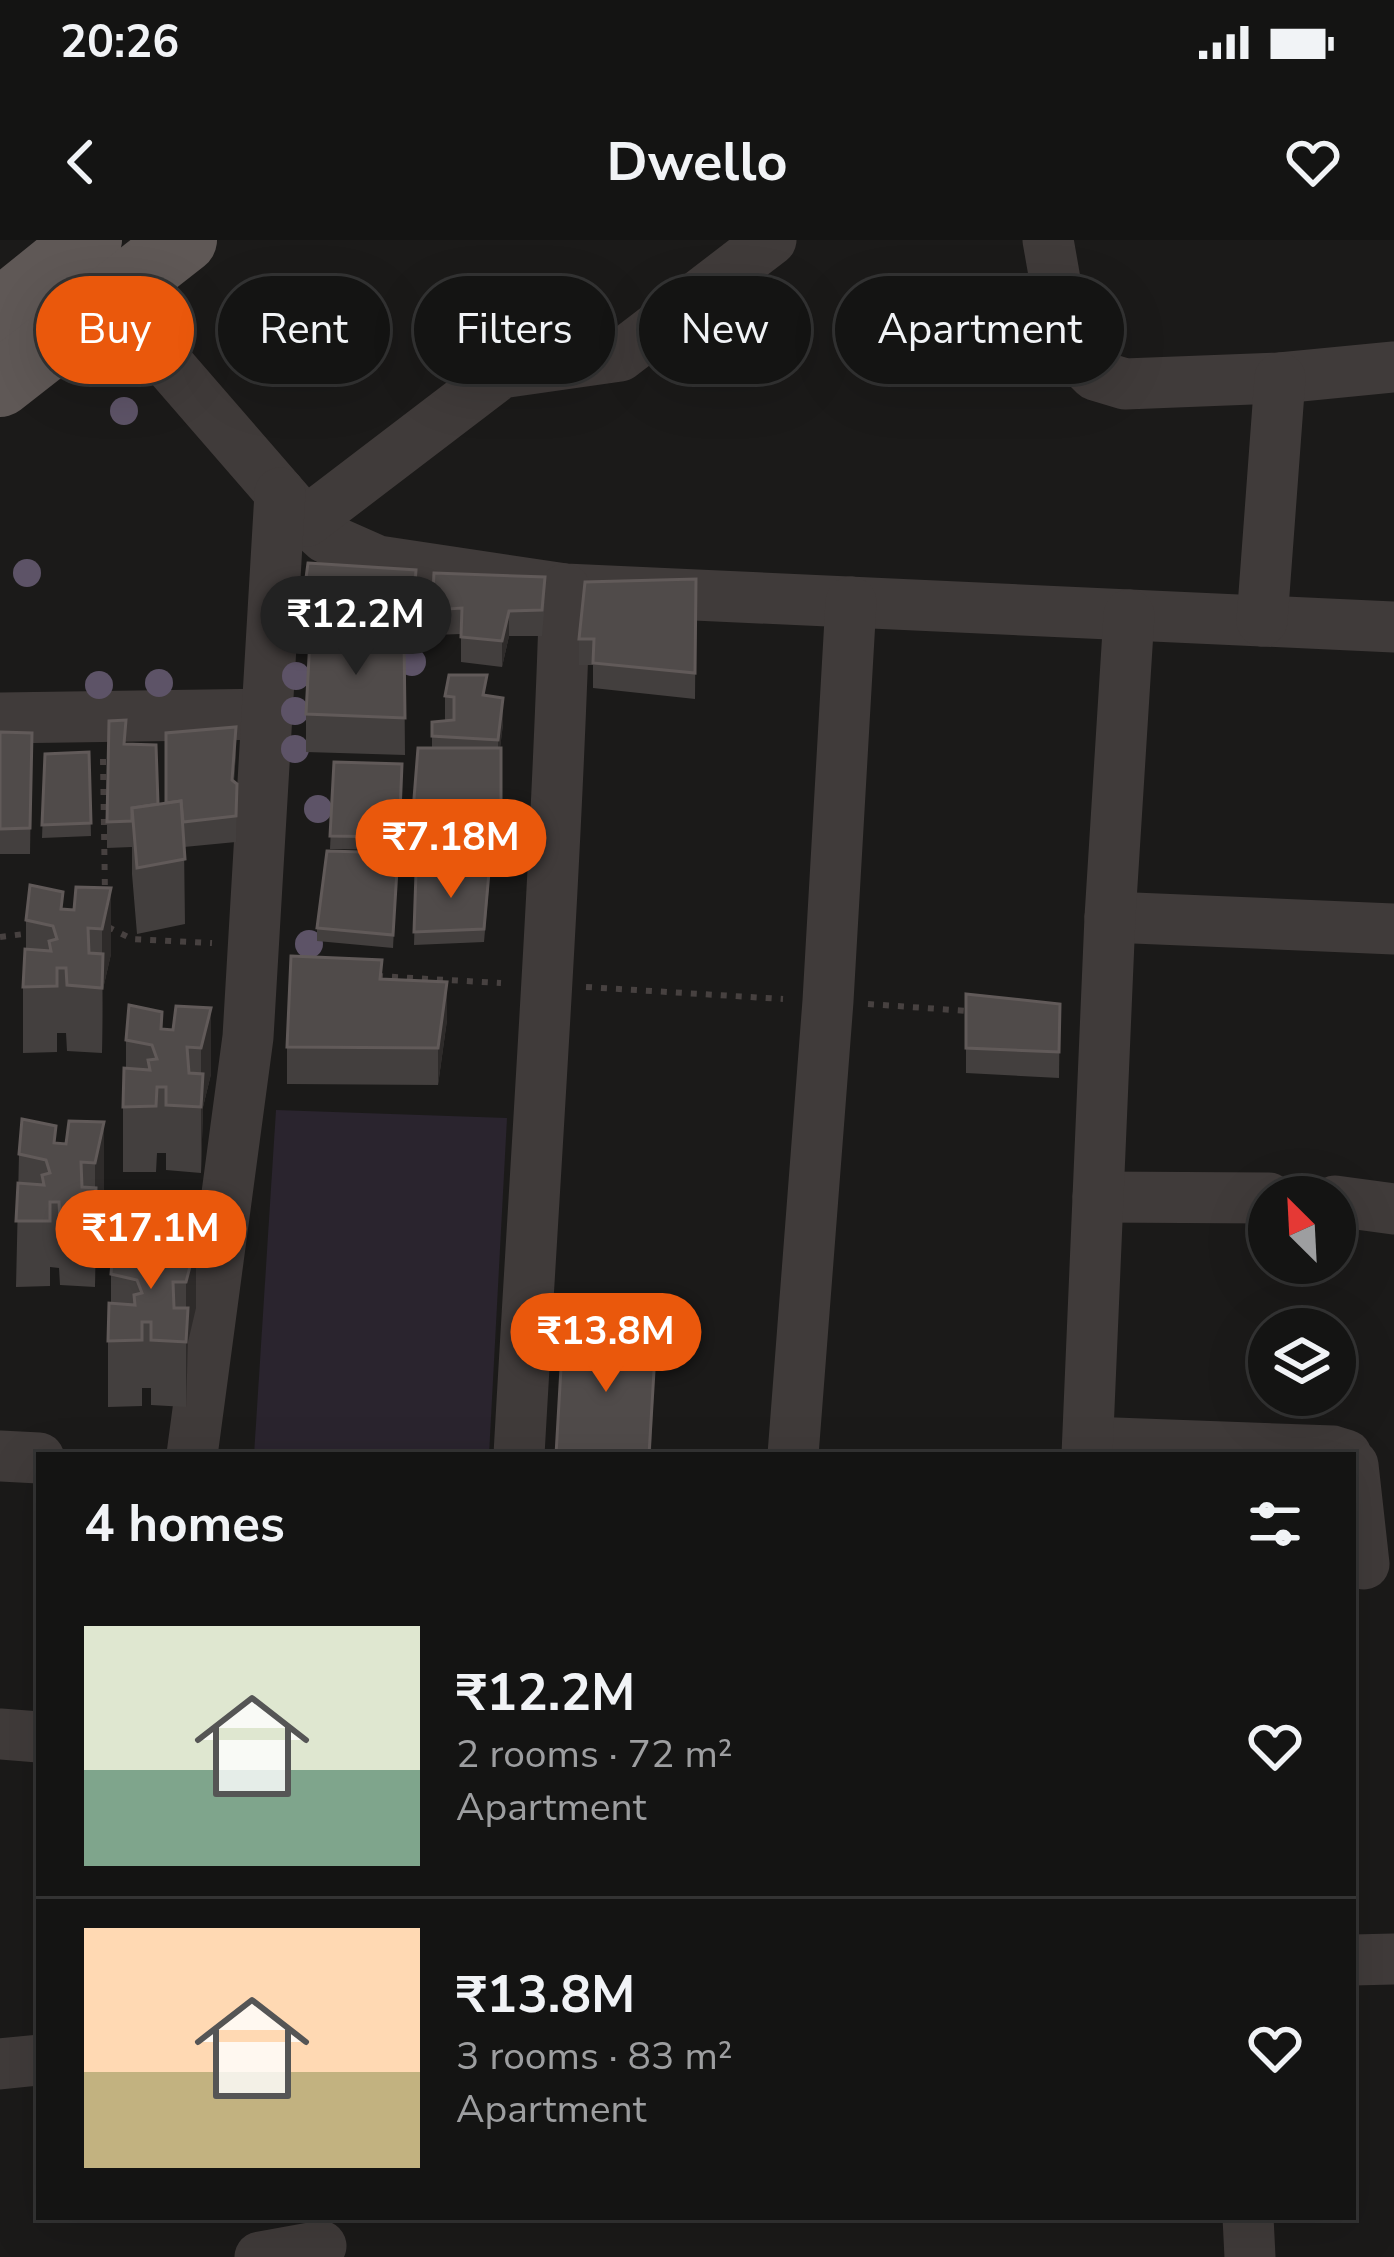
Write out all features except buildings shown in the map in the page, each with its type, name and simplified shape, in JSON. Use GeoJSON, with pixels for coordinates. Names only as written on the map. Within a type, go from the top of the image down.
{"type":"FeatureCollection","features":[{"type":"Feature","properties":{"kind":"main road"},"geometry":{"type":"LineString","coordinates":[[0,312],[95,261],[184,240]]}},
{"type":"Feature","properties":{"kind":"main road"},"geometry":{"type":"LineString","coordinates":[[0,385],[95,261]]}},
{"type":"Feature","properties":{"kind":"street"},"geometry":{"type":"LineString","coordinates":[[192,1452],[246,1058],[266,714],[293,507],[502,373],[620,356],[771,240]]}},
{"type":"Feature","properties":{"kind":"street"},"geometry":{"type":"LineString","coordinates":[[1048,240],[1064,331],[1076,356],[1095,375],[1125,384],[1394,368]]}},
{"type":"Feature","properties":{"kind":"street"},"geometry":{"type":"LineString","coordinates":[[95,261],[293,507],[326,538],[378,561],[565,589],[1394,627]]}},
{"type":"Feature","properties":{"kind":"street"},"geometry":{"type":"LineString","coordinates":[[1262,621],[1280,378]]}},
{"type":"Feature","properties":{"kind":"street"},"geometry":{"type":"LineString","coordinates":[[519,1452],[544,985],[556,863],[565,589]]}},
{"type":"Feature","properties":{"kind":"street"},"geometry":{"type":"LineString","coordinates":[[793,1452],[826,1023],[851,602]]}},
{"type":"Feature","properties":{"kind":"street"},"geometry":{"type":"LineString","coordinates":[[1129,615],[1110,917],[1088,1448],[1336,1452]]}},
{"type":"Feature","properties":{"kind":"street"},"geometry":{"type":"LineString","coordinates":[[0,718],[266,714]]}},
{"type":"Feature","properties":{"kind":"street"},"geometry":{"type":"LineString","coordinates":[[1110,917],[1394,929]]}},
{"type":"Feature","properties":{"kind":"street"},"geometry":{"type":"LineString","coordinates":[[1098,1197],[1248,1198]]}},
{"type":"Feature","properties":{"kind":"street"},"geometry":{"type":"LineString","coordinates":[[1356,1204],[1394,1209]]}},
{"type":"Feature","properties":{"kind":"street"},"geometry":{"type":"LineString","coordinates":[[0,1456],[36,1457]]}},
{"type":"Feature","properties":{"kind":"street"},"geometry":{"type":"LineString","coordinates":[[1356,1483],[1370,1565]]}},
{"type":"Feature","properties":{"kind":"street"},"geometry":{"type":"LineString","coordinates":[[0,1734],[36,1737]]}},
{"type":"Feature","properties":{"kind":"street"},"geometry":{"type":"LineString","coordinates":[[1356,1960],[1394,1959]]}},
{"type":"Feature","properties":{"kind":"street"},"geometry":{"type":"LineString","coordinates":[[0,2064],[36,2060]]}},
{"type":"Feature","properties":{"kind":"street"},"geometry":{"type":"LineString","coordinates":[[1248,2220],[1250,2257]]}},
{"type":"Feature","properties":{"kind":"street"},"geometry":{"type":"LineString","coordinates":[[260,2257],[320,2240]]}},
{"type":"Feature","properties":{"kind":"path"},"geometry":{"type":"LineString","coordinates":[[102,716],[105,905]]}},
{"type":"Feature","properties":{"kind":"path"},"geometry":{"type":"LineString","coordinates":[[105,925],[132,939],[254,944]]}},
{"type":"Feature","properties":{"kind":"path"},"geometry":{"type":"LineString","coordinates":[[0,937],[42,932]]}},
{"type":"Feature","properties":{"kind":"path"},"geometry":{"type":"LineString","coordinates":[[365,975],[544,985]]}},
{"type":"Feature","properties":{"kind":"shaded area"},"geometry":{"type":"Polygon","coordinates":[[[276,1110],[507,1118],[489,1452],[254,1452],[276,1110]]]}}]}
